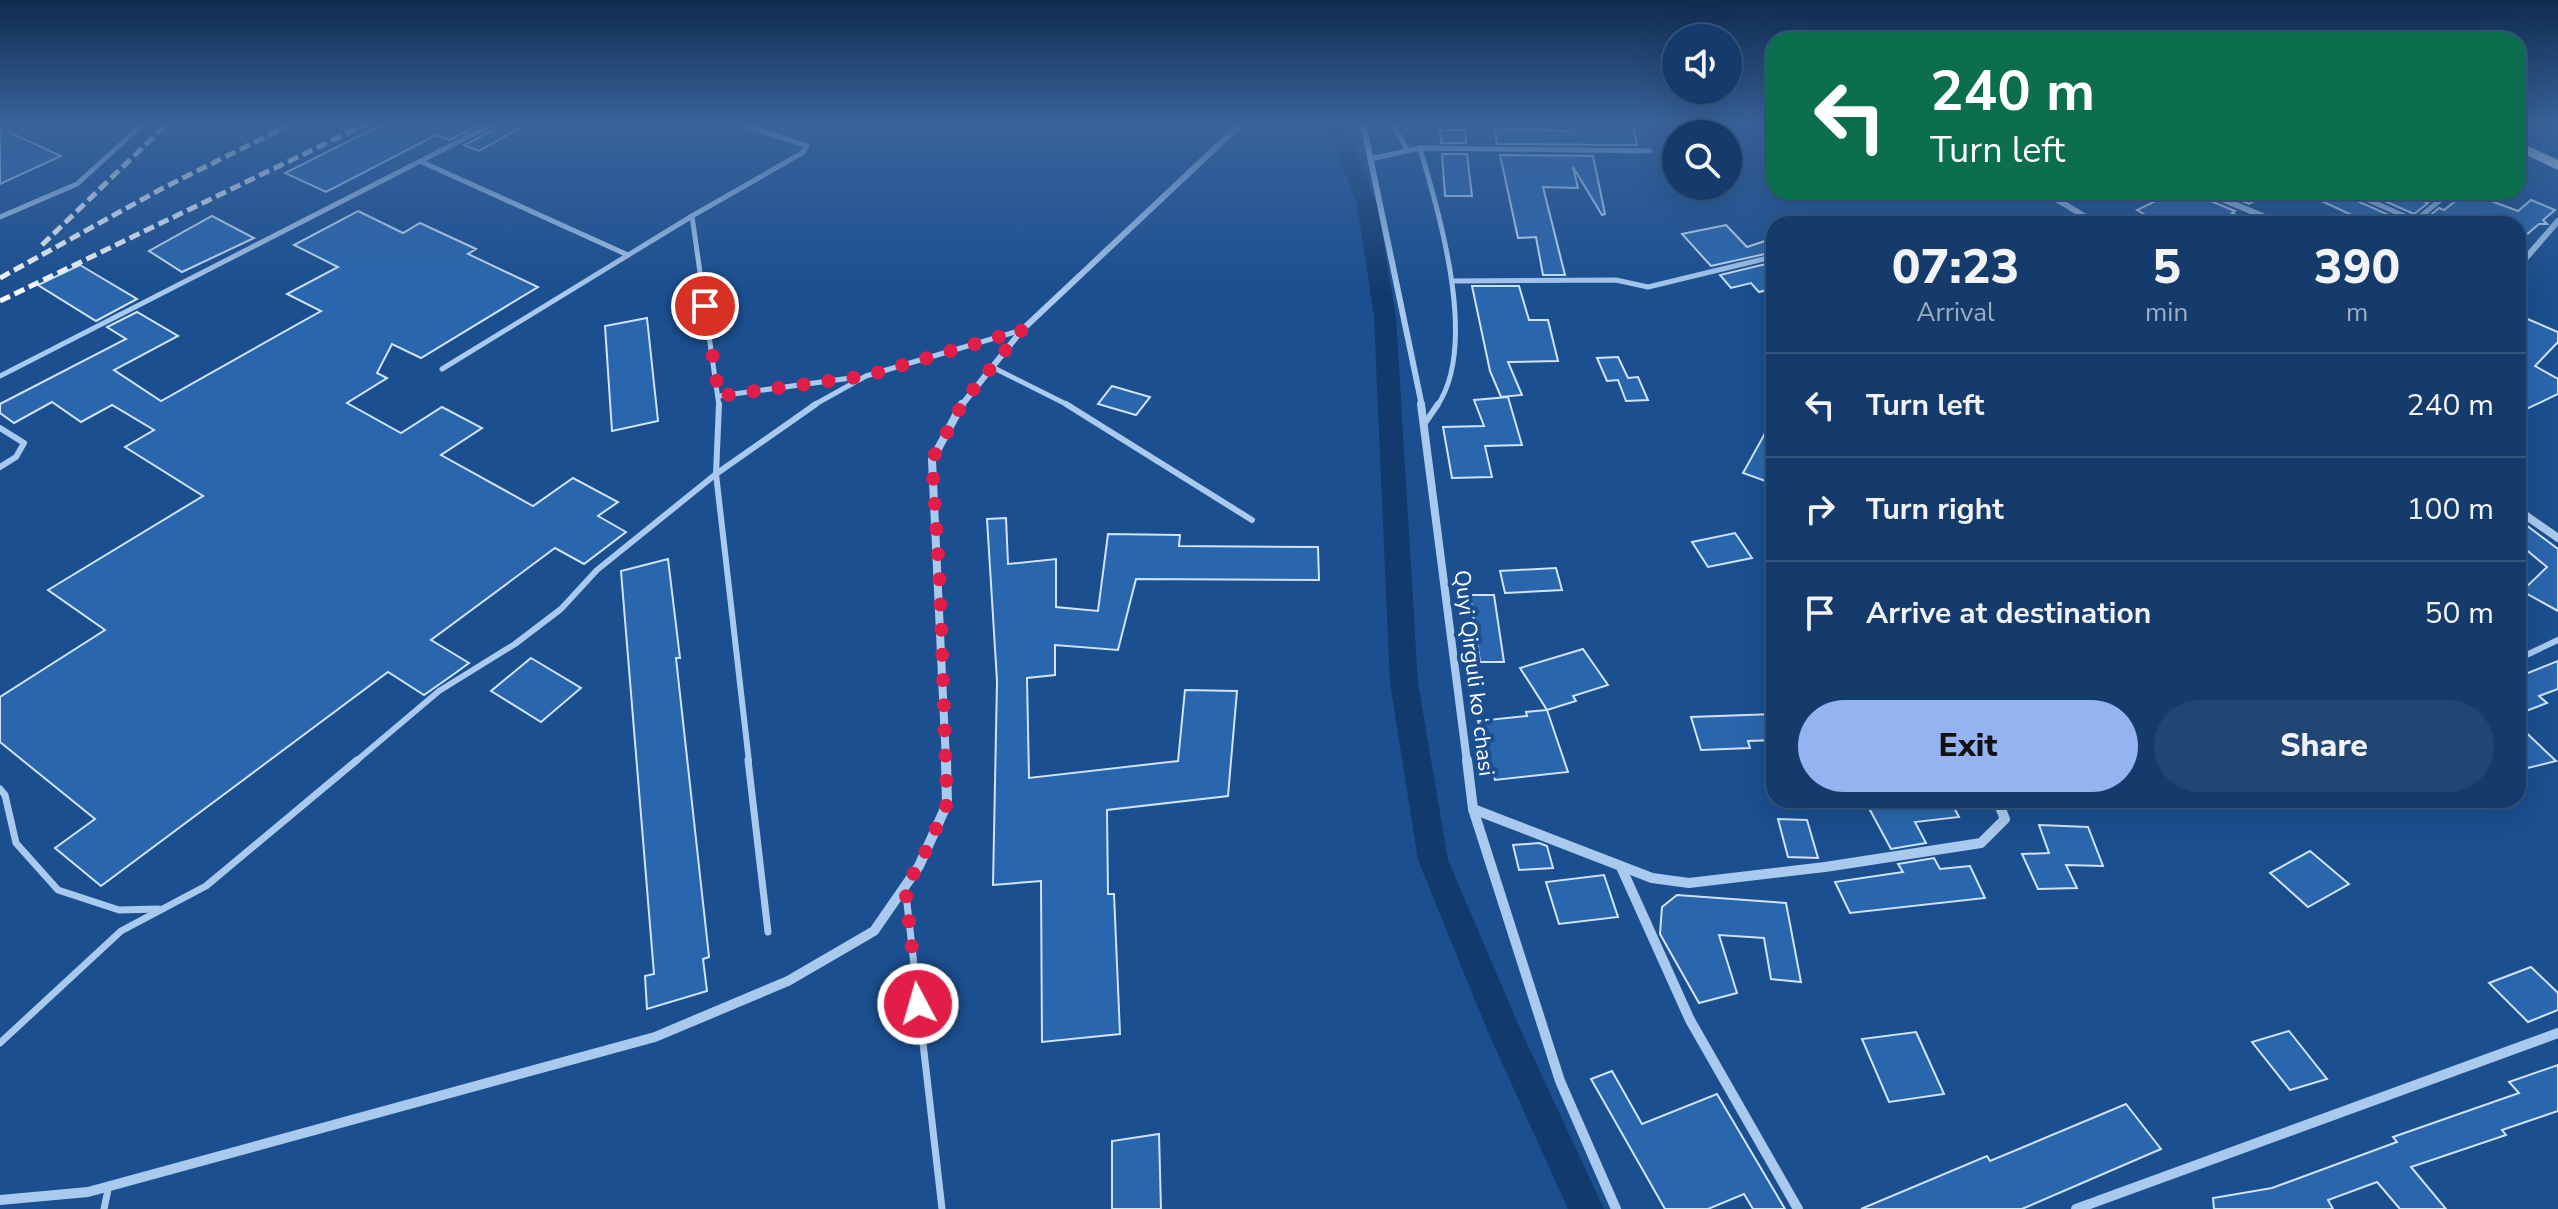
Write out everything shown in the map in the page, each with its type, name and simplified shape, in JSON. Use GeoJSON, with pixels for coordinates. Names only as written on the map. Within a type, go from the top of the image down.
{"type":"FeatureCollection","features":[{"type":"Feature","properties":{"kind":"street"},"geometry":{"type":"LineString","coordinates":[[0,1200],[88,1192],[655,1037],[788,981],[874,931],[919,866],[947,804],[940,588],[932,460],[964,401],[1022,330],[1182,179]]}},
{"type":"Feature","properties":{"kind":"street","name":"Quyi Qirguli koʻchasi"},"geometry":{"type":"LineString","coordinates":[[1374,179],[1425,423],[1473,809],[1560,1081],[1616,1209]]}},
{"type":"Feature","properties":{"kind":"street"},"geometry":{"type":"LineString","coordinates":[[2058,200],[2084,216]]}},
{"type":"Feature","properties":{"kind":"street"},"geometry":{"type":"LineString","coordinates":[[2224,200],[2263,216]]}},
{"type":"Feature","properties":{"kind":"street"},"geometry":{"type":"LineString","coordinates":[[2526,258],[2558,221]]}},
{"type":"Feature","properties":{"kind":"street"},"geometry":{"type":"LineString","coordinates":[[2526,516],[2558,538]]}},
{"type":"Feature","properties":{"kind":"street"},"geometry":{"type":"LineString","coordinates":[[1473,809],[1652,878],[1689,883],[1825,867],[1981,843],[2005,819],[2000,808]]}},
{"type":"Feature","properties":{"kind":"street"},"geometry":{"type":"LineString","coordinates":[[1621,867],[1690,1020],[1798,1209]]}},
{"type":"Feature","properties":{"kind":"street"},"geometry":{"type":"LineString","coordinates":[[2076,1209],[2558,1033]]}},
{"type":"Feature","properties":{"kind":"lane"},"geometry":{"type":"LineString","coordinates":[[0,217],[62,193],[82,179]]}},
{"type":"Feature","properties":{"kind":"lane"},"geometry":{"type":"LineString","coordinates":[[0,376],[388,179]]}},
{"type":"Feature","properties":{"kind":"lane"},"geometry":{"type":"LineString","coordinates":[[461,179],[628,255]]}},
{"type":"Feature","properties":{"kind":"lane"},"geometry":{"type":"LineString","coordinates":[[442,369],[756,179]]}},
{"type":"Feature","properties":{"kind":"lane"},"geometry":{"type":"LineString","coordinates":[[1425,423],[1440,409],[1451,376],[1452,281],[1428,179]]}},
{"type":"Feature","properties":{"kind":"lane"},"geometry":{"type":"LineString","coordinates":[[2368,200],[2404,216]]}},
{"type":"Feature","properties":{"kind":"lane"},"geometry":{"type":"LineString","coordinates":[[2421,216],[2440,200]]}},
{"type":"Feature","properties":{"kind":"lane"},"geometry":{"type":"LineString","coordinates":[[692,216],[719,396],[716,474],[768,932]]}},
{"type":"Feature","properties":{"kind":"lane"},"geometry":{"type":"LineString","coordinates":[[1452,281],[1616,280],[1648,287],[1766,258]]}},
{"type":"Feature","properties":{"kind":"lane"},"geometry":{"type":"LineString","coordinates":[[719,396],[866,376],[1022,330]]}},
{"type":"Feature","properties":{"kind":"lane"},"geometry":{"type":"LineString","coordinates":[[992,367],[1088,415],[1252,520]]}},
{"type":"Feature","properties":{"kind":"lane"},"geometry":{"type":"LineString","coordinates":[[0,1043],[121,931],[206,886],[439,691],[515,644],[561,609],[597,570],[716,474],[807,409],[866,376]]}},
{"type":"Feature","properties":{"kind":"lane"},"geometry":{"type":"LineString","coordinates":[[0,428],[24,443],[16,457],[0,467]]}},
{"type":"Feature","properties":{"kind":"lane"},"geometry":{"type":"LineString","coordinates":[[2526,655],[2558,640]]}},
{"type":"Feature","properties":{"kind":"lane"},"geometry":{"type":"LineString","coordinates":[[0,789],[5,795],[16,843],[58,890],[119,910],[162,908]]}},
{"type":"Feature","properties":{"kind":"lane"},"geometry":{"type":"LineString","coordinates":[[905,886],[942,1209]]}},
{"type":"Feature","properties":{"kind":"lane"},"geometry":{"type":"LineString","coordinates":[[104,1209],[109,1185]]}},
{"type":"Feature","properties":{"kind":"building"},"geometry":{"type":"Polygon","coordinates":[[[299,179],[350,179],[326,192],[299,179]]]}},
{"type":"Feature","properties":{"kind":"building"},"geometry":{"type":"Polygon","coordinates":[[[1444,179],[1470,179],[1472,196],[1445,196],[1444,179]]]}},
{"type":"Feature","properties":{"kind":"building"},"geometry":{"type":"Polygon","coordinates":[[[1505,179],[1576,179],[1578,188],[1543,187],[1565,275],[1543,275],[1536,237],[1518,238],[1505,179]]]}},
{"type":"Feature","properties":{"kind":"building"},"geometry":{"type":"Polygon","coordinates":[[[1581,179],[1598,179],[1605,214],[1602,215],[1581,179]]]}},
{"type":"Feature","properties":{"kind":"building"},"geometry":{"type":"Polygon","coordinates":[[[2158,200],[2208,200],[2235,211],[2232,213],[2238,216],[2147,216],[2137,210],[2158,200]]]}},
{"type":"Feature","properties":{"kind":"building"},"geometry":{"type":"Polygon","coordinates":[[[2319,200],[2355,200],[2391,216],[2354,216],[2319,200]]]}},
{"type":"Feature","properties":{"kind":"building"},"geometry":{"type":"Polygon","coordinates":[[[2382,200],[2422,200],[2428,203],[2414,214],[2382,200]]]}},
{"type":"Feature","properties":{"kind":"building"},"geometry":{"type":"Polygon","coordinates":[[[2457,200],[2488,200],[2518,211],[2531,200],[2555,210],[2543,220],[2547,224],[2539,224],[2526,235],[2526,216],[2430,216],[2439,208],[2444,210],[2457,200]]]}},
{"type":"Feature","properties":{"kind":"building"},"geometry":{"type":"Polygon","coordinates":[[[358,211],[403,233],[420,223],[476,249],[468,254],[538,287],[421,358],[392,344],[377,373],[387,378],[347,403],[401,433],[442,407],[482,428],[441,455],[533,506],[573,478],[618,502],[598,516],[626,532],[584,564],[555,548],[431,640],[469,663],[424,695],[388,672],[101,886],[55,848],[95,819],[0,742],[0,697],[105,630],[48,590],[203,496],[125,447],[154,430],[112,405],[81,422],[52,402],[14,423],[0,413],[0,404],[126,339],[107,327],[137,312],[178,336],[114,370],[161,401],[321,311],[287,294],[338,267],[294,245],[358,211]]]}},
{"type":"Feature","properties":{"kind":"building"},"geometry":{"type":"Polygon","coordinates":[[[212,216],[254,238],[182,272],[149,251],[212,216]]]}},
{"type":"Feature","properties":{"kind":"building"},"geometry":{"type":"Polygon","coordinates":[[[1726,225],[1747,247],[1766,241],[1766,254],[1711,266],[1682,234],[1726,225]]]}},
{"type":"Feature","properties":{"kind":"building"},"geometry":{"type":"Polygon","coordinates":[[[1766,264],[1766,290],[1759,292],[1751,283],[1731,288],[1720,275],[1766,264]]]}},
{"type":"Feature","properties":{"kind":"building"},"geometry":{"type":"Polygon","coordinates":[[[80,265],[137,299],[96,321],[38,285],[80,265]]]}},
{"type":"Feature","properties":{"kind":"building"},"geometry":{"type":"Polygon","coordinates":[[[1472,286],[1519,286],[1529,320],[1548,320],[1558,361],[1508,362],[1522,395],[1501,397],[1490,371],[1472,286]]]}},
{"type":"Feature","properties":{"kind":"building"},"geometry":{"type":"Polygon","coordinates":[[[647,318],[658,421],[612,431],[605,326],[647,318]]]}},
{"type":"Feature","properties":{"kind":"building"},"geometry":{"type":"Polygon","coordinates":[[[2526,318],[2558,332],[2558,342],[2535,366],[2558,379],[2558,394],[2526,409],[2526,318]]]}},
{"type":"Feature","properties":{"kind":"building"},"geometry":{"type":"Polygon","coordinates":[[[1618,357],[1628,378],[1638,377],[1648,400],[1626,401],[1618,380],[1607,381],[1597,358],[1618,357]]]}},
{"type":"Feature","properties":{"kind":"building"},"geometry":{"type":"Polygon","coordinates":[[[1112,386],[1150,397],[1136,415],[1098,404],[1112,386]]]}},
{"type":"Feature","properties":{"kind":"building"},"geometry":{"type":"Polygon","coordinates":[[[1508,397],[1522,445],[1485,446],[1492,477],[1452,478],[1443,427],[1484,426],[1474,400],[1508,397]]]}},
{"type":"Feature","properties":{"kind":"building"},"geometry":{"type":"Polygon","coordinates":[[[1766,431],[1766,481],[1743,473],[1766,431]]]}},
{"type":"Feature","properties":{"kind":"building"},"geometry":{"type":"Polygon","coordinates":[[[1006,518],[1008,564],[1056,559],[1056,607],[1098,611],[1108,534],[1180,535],[1179,546],[1318,547],[1319,580],[1136,579],[1118,650],[1055,645],[1055,675],[1027,678],[1029,778],[1178,761],[1185,690],[1237,691],[1228,796],[1107,810],[1108,894],[1114,894],[1120,1034],[1042,1042],[1041,881],[993,885],[997,681],[987,519],[1006,518]]]}},
{"type":"Feature","properties":{"kind":"building"},"geometry":{"type":"Polygon","coordinates":[[[2526,525],[2558,549],[2558,611],[2526,593],[2526,587],[2547,567],[2526,550],[2526,525]]]}},
{"type":"Feature","properties":{"kind":"building"},"geometry":{"type":"Polygon","coordinates":[[[1735,533],[1752,558],[1708,567],[1692,542],[1735,533]]]}},
{"type":"Feature","properties":{"kind":"building"},"geometry":{"type":"Polygon","coordinates":[[[668,559],[709,957],[703,959],[707,991],[647,1009],[645,976],[654,974],[621,571],[668,559]]]}},
{"type":"Feature","properties":{"kind":"building"},"geometry":{"type":"Polygon","coordinates":[[[1556,568],[1562,590],[1505,593],[1500,571],[1556,568]]]}},
{"type":"Feature","properties":{"kind":"building"},"geometry":{"type":"Polygon","coordinates":[[[1470,595],[1494,595],[1504,662],[1480,662],[1470,595]]]}},
{"type":"Feature","properties":{"kind":"building"},"geometry":{"type":"Polygon","coordinates":[[[1583,649],[1608,685],[1573,696],[1576,701],[1547,710],[1520,668],[1583,649]]]}},
{"type":"Feature","properties":{"kind":"building"},"geometry":{"type":"Polygon","coordinates":[[[531,658],[581,688],[541,722],[491,691],[531,658]]]}},
{"type":"Feature","properties":{"kind":"building"},"geometry":{"type":"Polygon","coordinates":[[[2558,661],[2558,689],[2539,696],[2547,703],[2526,711],[2526,674],[2558,661]]]}},
{"type":"Feature","properties":{"kind":"building"},"geometry":{"type":"Polygon","coordinates":[[[1547,710],[1568,772],[1495,780],[1478,721],[1527,716],[1526,712],[1547,710]]]}},
{"type":"Feature","properties":{"kind":"building"},"geometry":{"type":"Polygon","coordinates":[[[1766,714],[1766,740],[1748,741],[1750,748],[1701,750],[1691,717],[1766,714]]]}},
{"type":"Feature","properties":{"kind":"building"},"geometry":{"type":"Polygon","coordinates":[[[2526,733],[2556,761],[2526,766],[2526,733]]]}},
{"type":"Feature","properties":{"kind":"building"},"geometry":{"type":"Polygon","coordinates":[[[1954,808],[1959,817],[1915,822],[1926,843],[1891,849],[1870,810],[1954,808]]]}},
{"type":"Feature","properties":{"kind":"building"},"geometry":{"type":"Polygon","coordinates":[[[1778,819],[1807,820],[1818,858],[1788,857],[1778,819]]]}},
{"type":"Feature","properties":{"kind":"building"},"geometry":{"type":"Polygon","coordinates":[[[2039,825],[2088,827],[2103,866],[2066,865],[2077,888],[2038,889],[2022,854],[2049,853],[2039,825]]]}},
{"type":"Feature","properties":{"kind":"building"},"geometry":{"type":"Polygon","coordinates":[[[1539,843],[1547,846],[1553,868],[1519,870],[1513,845],[1539,843]]]}},
{"type":"Feature","properties":{"kind":"building"},"geometry":{"type":"Polygon","coordinates":[[[2310,851],[2349,884],[2308,907],[2270,873],[2310,851]]]}},
{"type":"Feature","properties":{"kind":"building"},"geometry":{"type":"Polygon","coordinates":[[[1934,858],[1940,869],[1970,866],[1985,898],[1850,913],[1835,882],[1903,872],[1898,864],[1934,858]]]}},
{"type":"Feature","properties":{"kind":"building"},"geometry":{"type":"Polygon","coordinates":[[[1604,875],[1618,917],[1559,924],[1546,882],[1604,875]]]}},
{"type":"Feature","properties":{"kind":"building"},"geometry":{"type":"Polygon","coordinates":[[[1677,895],[1786,903],[1801,982],[1771,979],[1764,938],[1719,935],[1737,993],[1699,1003],[1660,934],[1662,907],[1677,895]]]}},
{"type":"Feature","properties":{"kind":"building"},"geometry":{"type":"Polygon","coordinates":[[[2531,967],[2558,993],[2558,1010],[2528,1022],[2489,983],[2531,967]]]}},
{"type":"Feature","properties":{"kind":"building"},"geometry":{"type":"Polygon","coordinates":[[[2289,1031],[2327,1079],[2290,1090],[2252,1042],[2289,1031]]]}},
{"type":"Feature","properties":{"kind":"building"},"geometry":{"type":"Polygon","coordinates":[[[1916,1032],[1944,1094],[1889,1102],[1862,1039],[1916,1032]]]}},
{"type":"Feature","properties":{"kind":"building"},"geometry":{"type":"Polygon","coordinates":[[[2558,1065],[2558,1111],[2502,1130],[2506,1135],[2411,1167],[2446,1209],[2400,1209],[2377,1182],[2328,1200],[2333,1209],[2214,1209],[2213,1198],[2272,1188],[2397,1142],[2393,1137],[2519,1093],[2509,1082],[2558,1065]]]}},
{"type":"Feature","properties":{"kind":"building"},"geometry":{"type":"Polygon","coordinates":[[[1612,1071],[1642,1124],[1717,1094],[1785,1209],[1753,1209],[1744,1194],[1708,1209],[1665,1209],[1591,1079],[1612,1071]]]}},
{"type":"Feature","properties":{"kind":"building"},"geometry":{"type":"Polygon","coordinates":[[[2126,1104],[2161,1149],[2022,1209],[1861,1209],[1987,1156],[1990,1161],[2126,1104]]]}},
{"type":"Feature","properties":{"kind":"building"},"geometry":{"type":"Polygon","coordinates":[[[1159,1134],[1161,1209],[1112,1209],[1112,1141],[1159,1134]]]}},
{"type":"Feature","properties":{"kind":"waterway"},"geometry":{"type":"LineString","coordinates":[[1357,179],[1367,204],[1385,317],[1404,683],[1433,860],[1505,1032],[1586,1209]]}},
{"type":"Feature","properties":{"kind":"railway"},"geometry":{"type":"LineString","coordinates":[[42,245],[110,179]]}},
{"type":"Feature","properties":{"kind":"railway"},"geometry":{"type":"LineString","coordinates":[[0,278],[180,179]]}},
{"type":"Feature","properties":{"kind":"railway"},"geometry":{"type":"LineString","coordinates":[[0,301],[251,179]]}},
{"type":"Feature","properties":{"kind":"route"},"geometry":{"type":"LineString","coordinates":[[705,306],[719,396],[866,376],[1022,330],[964,401],[932,460],[940,588],[947,804],[919,866],[905,886],[918,1004]]}}]}
